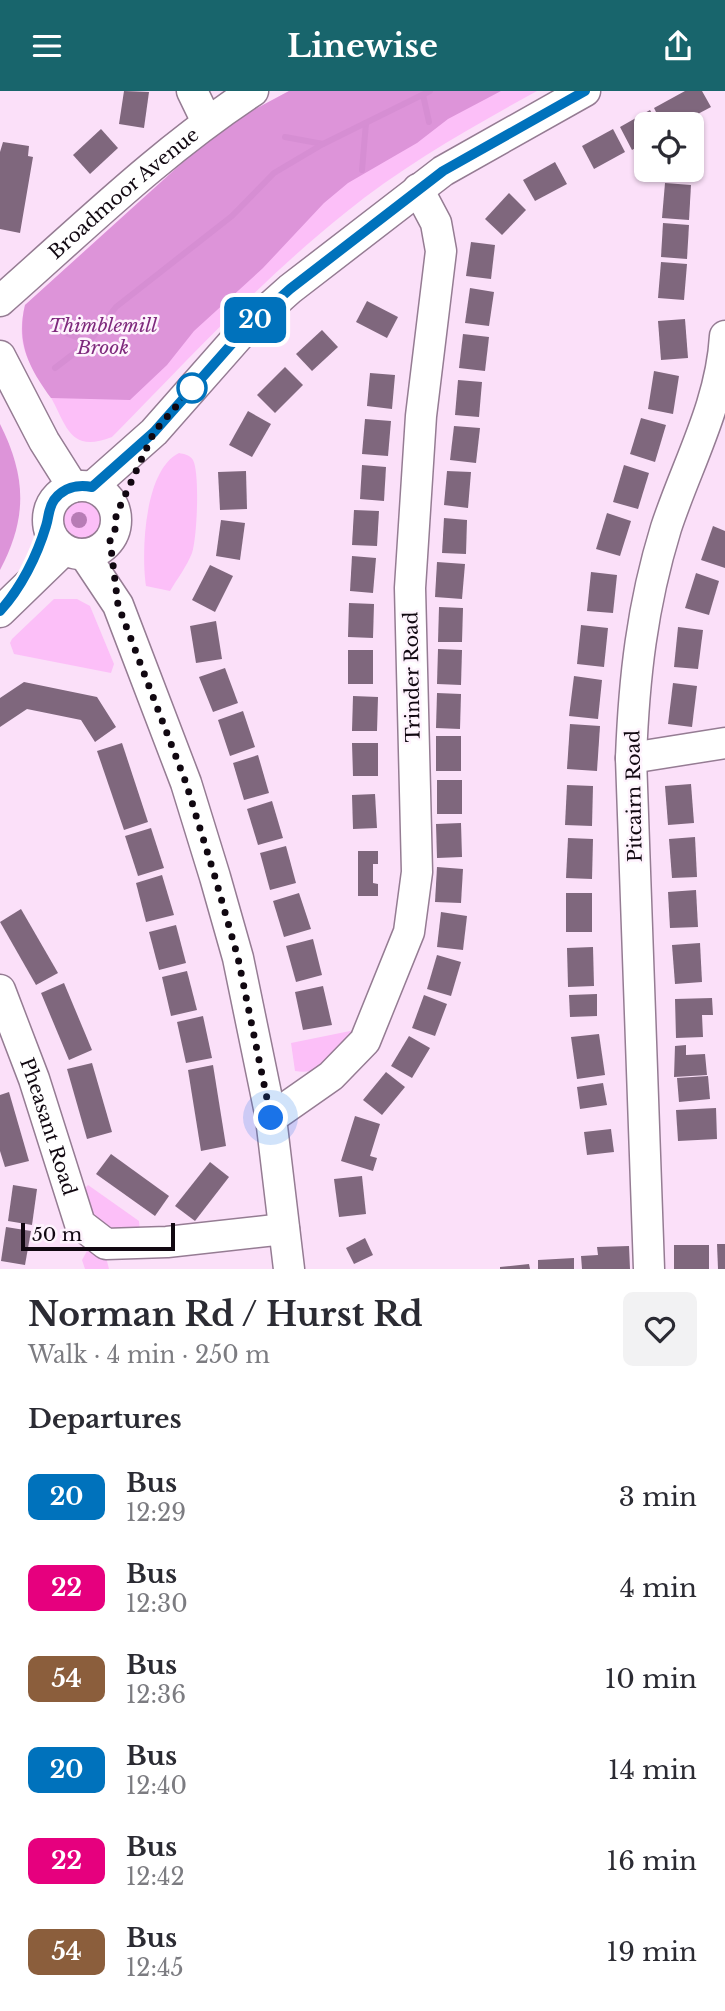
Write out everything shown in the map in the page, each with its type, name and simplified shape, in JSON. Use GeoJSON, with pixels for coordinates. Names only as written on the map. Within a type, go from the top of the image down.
{"type":"FeatureCollection","features":[{"type":"Feature","properties":{"kind":"street"},"geometry":{"type":"LineString","coordinates":[[192,91],[206,122]]}},
{"type":"Feature","properties":{"kind":"street","name":"Broadmoor Avenue"},"geometry":{"type":"LineString","coordinates":[[0,301],[117,194],[206,122],[253,91]]}},
{"type":"Feature","properties":{"kind":"street"},"geometry":{"type":"LineString","coordinates":[[8,602],[66,500],[154,432],[244,330],[418,189],[584,91]]}},
{"type":"Feature","properties":{"kind":"street","name":"Trinder Road"},"geometry":{"type":"LineString","coordinates":[[271,1118],[331,1076],[365,1041],[409,932],[417,872],[410,588],[421,416],[440,251],[436,223],[418,189]]}},
{"type":"Feature","properties":{"kind":"street","name":"Pitcairn Road"},"geometry":{"type":"LineString","coordinates":[[649,1269],[631,758],[634,693],[642,621],[667,527],[707,425],[724,356],[725,336]]}},
{"type":"Feature","properties":{"kind":"street"},"geometry":{"type":"LineString","coordinates":[[0,356],[44,441],[66,500],[53,539],[74,552],[118,605]]}},
{"type":"Feature","properties":{"kind":"street"},"geometry":{"type":"LineString","coordinates":[[8,602],[74,552],[98,550],[113,527],[154,432]]}},
{"type":"Feature","properties":{"kind":"street"},"geometry":{"type":"LineString","coordinates":[[66,500],[108,498],[113,527],[118,605],[186,783],[238,958],[271,1118],[289,1269]]}},
{"type":"Feature","properties":{"kind":"street"},"geometry":{"type":"LineString","coordinates":[[631,758],[725,743]]}},
{"type":"Feature","properties":{"kind":"street","name":"Pheasant Road"},"geometry":{"type":"LineString","coordinates":[[0,990],[34,1079],[80,1224],[106,1244],[167,1242],[284,1229]]}},
{"type":"Feature","properties":{"kind":"green space","name":"Thimblemill Brook"},"geometry":{"type":"Polygon","coordinates":[[[289,91],[537,91],[438,148],[367,195],[254,293],[112,437],[87,442],[78,439],[66,426],[26,354],[22,332],[25,305],[174,170],[246,114],[289,91]]]}},
{"type":"Feature","properties":{"kind":"green space","name":"Thimblemill Brook"},"geometry":{"type":"Polygon","coordinates":[[[289,91],[501,91],[448,119],[417,143],[348,183],[324,203],[263,268],[194,331],[167,365],[130,400],[51,398],[26,355],[22,331],[25,305],[202,145],[246,114],[289,91]]]}},
{"type":"Feature","properties":{"kind":"green space"},"geometry":{"type":"Polygon","coordinates":[[[0,424],[15,461],[20,497],[15,532],[0,570],[0,424]]]}},
{"type":"Feature","properties":{"kind":"green space"},"geometry":{"type":"Polygon","coordinates":[[[179,453],[190,457],[195,467],[196,521],[192,553],[170,591],[146,586],[145,534],[158,476],[167,462],[179,453]]]}},
{"type":"Feature","properties":{"kind":"green space"},"geometry":{"type":"Polygon","coordinates":[[[84,495],[93,496],[100,501],[105,508],[105,526],[100,533],[93,538],[84,539],[75,538],[68,533],[63,526],[62,517],[63,508],[68,501],[75,496],[84,495]]]}},
{"type":"Feature","properties":{"kind":"green space"},"geometry":{"type":"Polygon","coordinates":[[[54,599],[77,599],[90,606],[114,664],[111,673],[14,654],[10,643],[12,639],[54,599]]]}},
{"type":"Feature","properties":{"kind":"green space"},"geometry":{"type":"Polygon","coordinates":[[[355,1030],[337,1054],[323,1066],[306,1072],[295,1071],[291,1043],[355,1030]]]}},
{"type":"Feature","properties":{"kind":"green space"},"geometry":{"type":"Polygon","coordinates":[[[88,1185],[139,1221],[140,1231],[109,1227],[96,1218],[84,1189],[88,1185]]]}},
{"type":"Feature","properties":{"kind":"green space"},"geometry":{"type":"Polygon","coordinates":[[[87,1251],[106,1257],[109,1269],[85,1269],[82,1260],[87,1251]]]}},
{"type":"Feature","properties":{"kind":"building"},"geometry":{"type":"Polygon","coordinates":[[[124,91],[149,92],[144,128],[119,124],[124,91]]]}},
{"type":"Feature","properties":{"kind":"building"},"geometry":{"type":"Polygon","coordinates":[[[685,91],[702,91],[711,107],[702,112],[656,112],[654,108],[685,91]]]}},
{"type":"Feature","properties":{"kind":"building"},"geometry":{"type":"Polygon","coordinates":[[[634,119],[634,149],[632,150],[620,127],[634,119]]]}},
{"type":"Feature","properties":{"kind":"building"},"geometry":{"type":"Polygon","coordinates":[[[101,129],[118,148],[90,174],[73,155],[101,129]]]}},
{"type":"Feature","properties":{"kind":"building"},"geometry":{"type":"Polygon","coordinates":[[[613,129],[625,152],[594,169],[582,146],[613,129]]]}},
{"type":"Feature","properties":{"kind":"building"},"geometry":{"type":"Polygon","coordinates":[[[3,142],[29,146],[28,156],[33,157],[20,233],[0,229],[0,152],[3,142]]]}},
{"type":"Feature","properties":{"kind":"building"},"geometry":{"type":"Polygon","coordinates":[[[555,162],[567,184],[535,201],[523,180],[555,162]]]}},
{"type":"Feature","properties":{"kind":"building"},"geometry":{"type":"Polygon","coordinates":[[[665,183],[691,185],[689,220],[662,218],[665,183]]]}},
{"type":"Feature","properties":{"kind":"building"},"geometry":{"type":"Polygon","coordinates":[[[509,193],[526,210],[502,235],[485,219],[509,193]]]}},
{"type":"Feature","properties":{"kind":"building"},"geometry":{"type":"Polygon","coordinates":[[[663,223],[689,225],[687,259],[661,257],[663,223]]]}},
{"type":"Feature","properties":{"kind":"building"},"geometry":{"type":"Polygon","coordinates":[[[471,242],[495,245],[491,279],[466,276],[471,242]]]}},
{"type":"Feature","properties":{"kind":"building"},"geometry":{"type":"Polygon","coordinates":[[[661,262],[687,264],[684,300],[658,298],[661,262]]]}},
{"type":"Feature","properties":{"kind":"building"},"geometry":{"type":"Polygon","coordinates":[[[470,288],[494,292],[489,326],[465,323],[470,288]]]}},
{"type":"Feature","properties":{"kind":"building"},"geometry":{"type":"Polygon","coordinates":[[[367,301],[398,317],[387,338],[356,322],[367,301]]]}},
{"type":"Feature","properties":{"kind":"building"},"geometry":{"type":"Polygon","coordinates":[[[685,319],[688,358],[661,360],[658,321],[685,319]]]}},
{"type":"Feature","properties":{"kind":"building"},"geometry":{"type":"Polygon","coordinates":[[[322,330],[338,347],[312,371],[296,354],[322,330]]]}},
{"type":"Feature","properties":{"kind":"building"},"geometry":{"type":"Polygon","coordinates":[[[463,334],[489,337],[485,371],[459,368],[463,334]]]}},
{"type":"Feature","properties":{"kind":"building"},"geometry":{"type":"Polygon","coordinates":[[[285,367],[303,385],[275,413],[257,395],[285,367]]]}},
{"type":"Feature","properties":{"kind":"building"},"geometry":{"type":"Polygon","coordinates":[[[654,371],[679,376],[673,414],[648,409],[654,371]]]}},
{"type":"Feature","properties":{"kind":"building"},"geometry":{"type":"Polygon","coordinates":[[[370,373],[395,375],[392,409],[367,406],[370,373]]]}},
{"type":"Feature","properties":{"kind":"building"},"geometry":{"type":"Polygon","coordinates":[[[458,380],[482,382],[479,417],[455,415],[458,380]]]}},
{"type":"Feature","properties":{"kind":"building"},"geometry":{"type":"Polygon","coordinates":[[[248,411],[271,424],[252,457],[229,445],[248,411]]]}},
{"type":"Feature","properties":{"kind":"building"},"geometry":{"type":"Polygon","coordinates":[[[641,418],[666,425],[655,462],[630,454],[641,418]]]}},
{"type":"Feature","properties":{"kind":"building"},"geometry":{"type":"Polygon","coordinates":[[[365,419],[391,421],[388,456],[362,454],[365,419]]]}},
{"type":"Feature","properties":{"kind":"building"},"geometry":{"type":"Polygon","coordinates":[[[454,426],[480,428],[476,463],[450,460],[454,426]]]}},
{"type":"Feature","properties":{"kind":"building"},"geometry":{"type":"Polygon","coordinates":[[[362,465],[386,467],[384,501],[360,499],[362,465]]]}},
{"type":"Feature","properties":{"kind":"building"},"geometry":{"type":"Polygon","coordinates":[[[624,465],[649,473],[638,509],[613,502],[624,465]]]}},
{"type":"Feature","properties":{"kind":"building"},"geometry":{"type":"Polygon","coordinates":[[[246,471],[247,509],[220,510],[218,472],[246,471]]]}},
{"type":"Feature","properties":{"kind":"building"},"geometry":{"type":"Polygon","coordinates":[[[447,471],[471,472],[468,508],[444,505],[447,471]]]}},
{"type":"Feature","properties":{"kind":"building"},"geometry":{"type":"Polygon","coordinates":[[[354,510],[379,511],[377,546],[352,545],[354,510]]]}},
{"type":"Feature","properties":{"kind":"building"},"geometry":{"type":"Polygon","coordinates":[[[607,513],[631,521],[620,556],[596,549],[607,513]]]}},
{"type":"Feature","properties":{"kind":"building"},"geometry":{"type":"Polygon","coordinates":[[[444,518],[467,520],[466,554],[442,553],[444,518]]]}},
{"type":"Feature","properties":{"kind":"building"},"geometry":{"type":"Polygon","coordinates":[[[221,520],[245,523],[240,560],[216,556],[221,520]]]}},
{"type":"Feature","properties":{"kind":"building"},"geometry":{"type":"Polygon","coordinates":[[[713,526],[725,531],[725,568],[701,560],[713,526]]]}},
{"type":"Feature","properties":{"kind":"building"},"geometry":{"type":"Polygon","coordinates":[[[352,556],[376,558],[373,593],[350,591],[352,556]]]}},
{"type":"Feature","properties":{"kind":"building"},"geometry":{"type":"Polygon","coordinates":[[[437,562],[465,564],[462,599],[435,597],[437,562]]]}},
{"type":"Feature","properties":{"kind":"building"},"geometry":{"type":"Polygon","coordinates":[[[210,565],[233,576],[215,612],[192,600],[210,565]]]}},
{"type":"Feature","properties":{"kind":"building"},"geometry":{"type":"Polygon","coordinates":[[[591,572],[617,575],[613,613],[587,611],[591,572]]]}},
{"type":"Feature","properties":{"kind":"building"},"geometry":{"type":"Polygon","coordinates":[[[696,573],[719,581],[709,615],[685,608],[696,573]]]}},
{"type":"Feature","properties":{"kind":"building"},"geometry":{"type":"Polygon","coordinates":[[[349,603],[374,604],[373,638],[348,637],[349,603]]]}},
{"type":"Feature","properties":{"kind":"building"},"geometry":{"type":"Polygon","coordinates":[[[439,607],[463,608],[462,642],[438,642],[439,607]]]}},
{"type":"Feature","properties":{"kind":"building"},"geometry":{"type":"Polygon","coordinates":[[[216,621],[222,659],[196,663],[190,626],[216,621]]]}},
{"type":"Feature","properties":{"kind":"building"},"geometry":{"type":"Polygon","coordinates":[[[581,625],[608,628],[604,667],[577,664],[581,625]]]}},
{"type":"Feature","properties":{"kind":"building"},"geometry":{"type":"Polygon","coordinates":[[[678,627],[703,630],[698,669],[674,667],[678,627]]]}},
{"type":"Feature","properties":{"kind":"building"},"geometry":{"type":"Polygon","coordinates":[[[438,649],[462,650],[461,685],[437,684],[438,649]]]}},
{"type":"Feature","properties":{"kind":"building"},"geometry":{"type":"Polygon","coordinates":[[[348,650],[373,650],[373,684],[348,684],[348,650]]]}},
{"type":"Feature","properties":{"kind":"building"},"geometry":{"type":"Polygon","coordinates":[[[225,668],[238,703],[213,712],[199,677],[225,668]]]}},
{"type":"Feature","properties":{"kind":"building"},"geometry":{"type":"Polygon","coordinates":[[[574,676],[602,680],[598,719],[569,716],[574,676]]]}},
{"type":"Feature","properties":{"kind":"building"},"geometry":{"type":"Polygon","coordinates":[[[24,682],[97,697],[116,727],[95,742],[81,720],[27,709],[0,727],[0,698],[24,682]]]}},
{"type":"Feature","properties":{"kind":"building"},"geometry":{"type":"Polygon","coordinates":[[[673,683],[697,686],[692,727],[668,724],[673,683]]]}},
{"type":"Feature","properties":{"kind":"building"},"geometry":{"type":"Polygon","coordinates":[[[437,693],[461,694],[460,729],[436,728],[437,693]]]}},
{"type":"Feature","properties":{"kind":"building"},"geometry":{"type":"Polygon","coordinates":[[[353,696],[378,697],[377,731],[352,731],[353,696]]]}},
{"type":"Feature","properties":{"kind":"building"},"geometry":{"type":"Polygon","coordinates":[[[243,711],[255,747],[230,756],[218,720],[243,711]]]}},
{"type":"Feature","properties":{"kind":"building"},"geometry":{"type":"Polygon","coordinates":[[[570,724],[600,726],[597,771],[567,769],[570,724]]]}},
{"type":"Feature","properties":{"kind":"building"},"geometry":{"type":"Polygon","coordinates":[[[436,736],[461,736],[461,771],[436,771],[436,736]]]}},
{"type":"Feature","properties":{"kind":"building"},"geometry":{"type":"Polygon","coordinates":[[[122,743],[148,822],[124,830],[97,751],[122,743]]]}},
{"type":"Feature","properties":{"kind":"building"},"geometry":{"type":"Polygon","coordinates":[[[352,743],[378,743],[378,776],[353,776],[352,743]]]}},
{"type":"Feature","properties":{"kind":"building"},"geometry":{"type":"Polygon","coordinates":[[[258,755],[269,793],[244,800],[233,763],[258,755]]]}},
{"type":"Feature","properties":{"kind":"building"},"geometry":{"type":"Polygon","coordinates":[[[437,780],[462,780],[462,814],[437,814],[437,780]]]}},
{"type":"Feature","properties":{"kind":"building"},"geometry":{"type":"Polygon","coordinates":[[[691,784],[694,823],[668,825],[665,786],[691,784]]]}},
{"type":"Feature","properties":{"kind":"building"},"geometry":{"type":"Polygon","coordinates":[[[567,785],[593,786],[592,826],[565,825],[567,785]]]}},
{"type":"Feature","properties":{"kind":"building"},"geometry":{"type":"Polygon","coordinates":[[[375,794],[377,828],[353,829],[352,795],[375,794]]]}},
{"type":"Feature","properties":{"kind":"building"},"geometry":{"type":"Polygon","coordinates":[[[272,801],[283,838],[258,845],[247,809],[272,801]]]}},
{"type":"Feature","properties":{"kind":"building"},"geometry":{"type":"Polygon","coordinates":[[[461,823],[462,857],[437,858],[436,824],[461,823]]]}},
{"type":"Feature","properties":{"kind":"building"},"geometry":{"type":"Polygon","coordinates":[[[151,828],[164,868],[138,876],[125,836],[151,828]]]}},
{"type":"Feature","properties":{"kind":"building"},"geometry":{"type":"Polygon","coordinates":[[[695,837],[697,877],[672,878],[669,839],[695,837]]]}},
{"type":"Feature","properties":{"kind":"building"},"geometry":{"type":"Polygon","coordinates":[[[568,838],[593,839],[592,879],[566,878],[568,838]]]}},
{"type":"Feature","properties":{"kind":"building"},"geometry":{"type":"Polygon","coordinates":[[[286,846],[296,883],[270,890],[260,853],[286,846]]]}},
{"type":"Feature","properties":{"kind":"building"},"geometry":{"type":"Polygon","coordinates":[[[358,851],[378,851],[378,864],[373,864],[373,883],[378,884],[378,896],[358,896],[358,851]]]}},
{"type":"Feature","properties":{"kind":"building"},"geometry":{"type":"Polygon","coordinates":[[[437,867],[463,869],[461,903],[435,902],[437,867]]]}},
{"type":"Feature","properties":{"kind":"building"},"geometry":{"type":"Polygon","coordinates":[[[162,875],[174,915],[146,922],[136,883],[162,875]]]}},
{"type":"Feature","properties":{"kind":"building"},"geometry":{"type":"Polygon","coordinates":[[[696,890],[698,927],[670,928],[668,892],[696,890]]]}},
{"type":"Feature","properties":{"kind":"building"},"geometry":{"type":"Polygon","coordinates":[[[299,893],[311,929],[284,937],[273,901],[299,893]]]}},
{"type":"Feature","properties":{"kind":"building"},"geometry":{"type":"Polygon","coordinates":[[[566,893],[592,893],[592,932],[566,932],[566,893]]]}},
{"type":"Feature","properties":{"kind":"building"},"geometry":{"type":"Polygon","coordinates":[[[21,909],[58,973],[36,985],[0,922],[21,909]]]}},
{"type":"Feature","properties":{"kind":"building"},"geometry":{"type":"Polygon","coordinates":[[[441,912],[467,916],[463,950],[437,947],[441,912]]]}},
{"type":"Feature","properties":{"kind":"building"},"geometry":{"type":"Polygon","coordinates":[[[176,925],[186,963],[159,970],[149,932],[176,925]]]}},
{"type":"Feature","properties":{"kind":"building"},"geometry":{"type":"Polygon","coordinates":[[[313,939],[322,975],[296,982],[286,946],[313,939]]]}},
{"type":"Feature","properties":{"kind":"building"},"geometry":{"type":"Polygon","coordinates":[[[700,943],[702,982],[675,984],[672,945],[700,943]]]}},
{"type":"Feature","properties":{"kind":"building"},"geometry":{"type":"Polygon","coordinates":[[[593,947],[594,986],[568,987],[567,948],[593,947]]]}},
{"type":"Feature","properties":{"kind":"building"},"geometry":{"type":"Polygon","coordinates":[[[437,955],[461,962],[451,996],[427,989],[437,955]]]}},
{"type":"Feature","properties":{"kind":"building"},"geometry":{"type":"Polygon","coordinates":[[[187,971],[197,1010],[171,1016],[162,977],[187,971]]]}},
{"type":"Feature","properties":{"kind":"building"},"geometry":{"type":"Polygon","coordinates":[[[64,983],[92,1050],[69,1060],[41,993],[64,983]]]}},
{"type":"Feature","properties":{"kind":"building"},"geometry":{"type":"Polygon","coordinates":[[[323,986],[332,1025],[303,1030],[295,992],[323,986]]]}},
{"type":"Feature","properties":{"kind":"building"},"geometry":{"type":"Polygon","coordinates":[[[597,994],[597,1016],[570,1017],[569,995],[597,994]]]}},
{"type":"Feature","properties":{"kind":"building"},"geometry":{"type":"Polygon","coordinates":[[[424,995],[447,1004],[435,1036],[412,1028],[424,995]]]}},
{"type":"Feature","properties":{"kind":"building"},"geometry":{"type":"Polygon","coordinates":[[[712,998],[713,1015],[702,1015],[703,1037],[676,1038],[675,999],[712,998]]]}},
{"type":"Feature","properties":{"kind":"building"},"geometry":{"type":"Polygon","coordinates":[[[203,1016],[212,1058],[186,1063],[177,1022],[203,1016]]]}},
{"type":"Feature","properties":{"kind":"building"},"geometry":{"type":"Polygon","coordinates":[[[599,1034],[605,1075],[577,1079],[571,1037],[599,1034]]]}},
{"type":"Feature","properties":{"kind":"building"},"geometry":{"type":"Polygon","coordinates":[[[409,1036],[430,1048],[412,1078],[391,1066],[409,1036]]]}},
{"type":"Feature","properties":{"kind":"building"},"geometry":{"type":"Polygon","coordinates":[[[686,1045],[686,1055],[705,1054],[707,1075],[674,1077],[675,1046],[686,1045]]]}},
{"type":"Feature","properties":{"kind":"building"},"geometry":{"type":"Polygon","coordinates":[[[92,1063],[112,1132],[87,1139],[67,1069],[92,1063]]]}},
{"type":"Feature","properties":{"kind":"building"},"geometry":{"type":"Polygon","coordinates":[[[213,1065],[226,1146],[201,1151],[188,1070],[213,1065]]]}},
{"type":"Feature","properties":{"kind":"building"},"geometry":{"type":"Polygon","coordinates":[[[386,1072],[405,1087],[382,1115],[363,1100],[386,1072]]]}},
{"type":"Feature","properties":{"kind":"building"},"geometry":{"type":"Polygon","coordinates":[[[708,1076],[710,1099],[679,1102],[677,1078],[708,1076]]]}},
{"type":"Feature","properties":{"kind":"building"},"geometry":{"type":"Polygon","coordinates":[[[603,1083],[607,1105],[580,1109],[577,1087],[603,1083]]]}},
{"type":"Feature","properties":{"kind":"building"},"geometry":{"type":"Polygon","coordinates":[[[9,1092],[29,1161],[5,1167],[0,1151],[0,1095],[9,1092]]]}},
{"type":"Feature","properties":{"kind":"building"},"geometry":{"type":"Polygon","coordinates":[[[716,1108],[717,1139],[678,1141],[676,1110],[716,1108]]]}},
{"type":"Feature","properties":{"kind":"building"},"geometry":{"type":"Polygon","coordinates":[[[355,1116],[380,1124],[370,1156],[377,1158],[373,1171],[341,1161],[355,1116]]]}},
{"type":"Feature","properties":{"kind":"building"},"geometry":{"type":"Polygon","coordinates":[[[611,1129],[614,1152],[587,1155],[584,1132],[611,1129]]]}},
{"type":"Feature","properties":{"kind":"building"},"geometry":{"type":"Polygon","coordinates":[[[111,1154],[169,1196],[155,1216],[96,1174],[111,1154]]]}},
{"type":"Feature","properties":{"kind":"building"},"geometry":{"type":"Polygon","coordinates":[[[210,1162],[229,1177],[195,1221],[175,1206],[210,1162]]]}},
{"type":"Feature","properties":{"kind":"building"},"geometry":{"type":"Polygon","coordinates":[[[362,1176],[366,1214],[339,1217],[334,1179],[362,1176]]]}},
{"type":"Feature","properties":{"kind":"building"},"geometry":{"type":"Polygon","coordinates":[[[13,1185],[37,1189],[32,1225],[8,1221],[13,1185]]]}},
{"type":"Feature","properties":{"kind":"building"},"geometry":{"type":"Polygon","coordinates":[[[6,1227],[31,1231],[25,1265],[1,1261],[6,1227]]]}},
{"type":"Feature","properties":{"kind":"building"},"geometry":{"type":"Polygon","coordinates":[[[365,1238],[373,1255],[354,1264],[346,1248],[365,1238]]]}},
{"type":"Feature","properties":{"kind":"building"},"geometry":{"type":"Polygon","coordinates":[[[717,1244],[725,1244],[725,1269],[718,1269],[717,1244]]]}},
{"type":"Feature","properties":{"kind":"building"},"geometry":{"type":"Polygon","coordinates":[[[674,1245],[709,1245],[709,1269],[674,1269],[674,1245]]]}},
{"type":"Feature","properties":{"kind":"building"},"geometry":{"type":"Polygon","coordinates":[[[629,1246],[630,1269],[582,1269],[581,1256],[598,1255],[597,1247],[629,1246]]]}},
{"type":"Feature","properties":{"kind":"building"},"geometry":{"type":"Polygon","coordinates":[[[574,1258],[574,1269],[538,1269],[538,1260],[574,1258]]]}},
{"type":"Feature","properties":{"kind":"building"},"geometry":{"type":"Polygon","coordinates":[[[529,1264],[530,1269],[500,1269],[500,1267],[529,1264]]]}},
{"type":"Feature","properties":{"kind":"waterway","name":"Thimblemill Brook"},"geometry":{"type":"LineString","coordinates":[[55,368],[89,342],[116,307],[232,216],[274,173],[323,144],[430,91]]}},
{"type":"Feature","properties":{"kind":"waterway"},"geometry":{"type":"LineString","coordinates":[[423,95],[429,122]]}},
{"type":"Feature","properties":{"kind":"waterway"},"geometry":{"type":"LineString","coordinates":[[362,170],[366,123]]}},
{"type":"Feature","properties":{"kind":"waterway"},"geometry":{"type":"LineString","coordinates":[[285,137],[323,144]]}},
{"type":"Feature","properties":{"kind":"waterway"},"geometry":{"type":"LineString","coordinates":[[70,316],[97,332]]}},
{"type":"Feature","properties":{"kind":"waterway"},"geometry":{"type":"LineString","coordinates":[[58,330],[89,342]]}},
{"type":"Feature","properties":{"kind":"bus line","name":"20"},"geometry":{"type":"LineString","coordinates":[[0,611],[17,593],[47,524],[51,503],[59,494],[68,488],[85,485],[92,487],[122,463],[154,432],[244,330],[290,289],[418,189],[443,171],[585,91]]}},
{"type":"Feature","properties":{"kind":"route"},"geometry":{"type":"LineString","coordinates":[[192,388],[154,432],[116,515],[116,527],[110,540],[118,605],[186,783],[238,958],[271,1118]]}}]}
